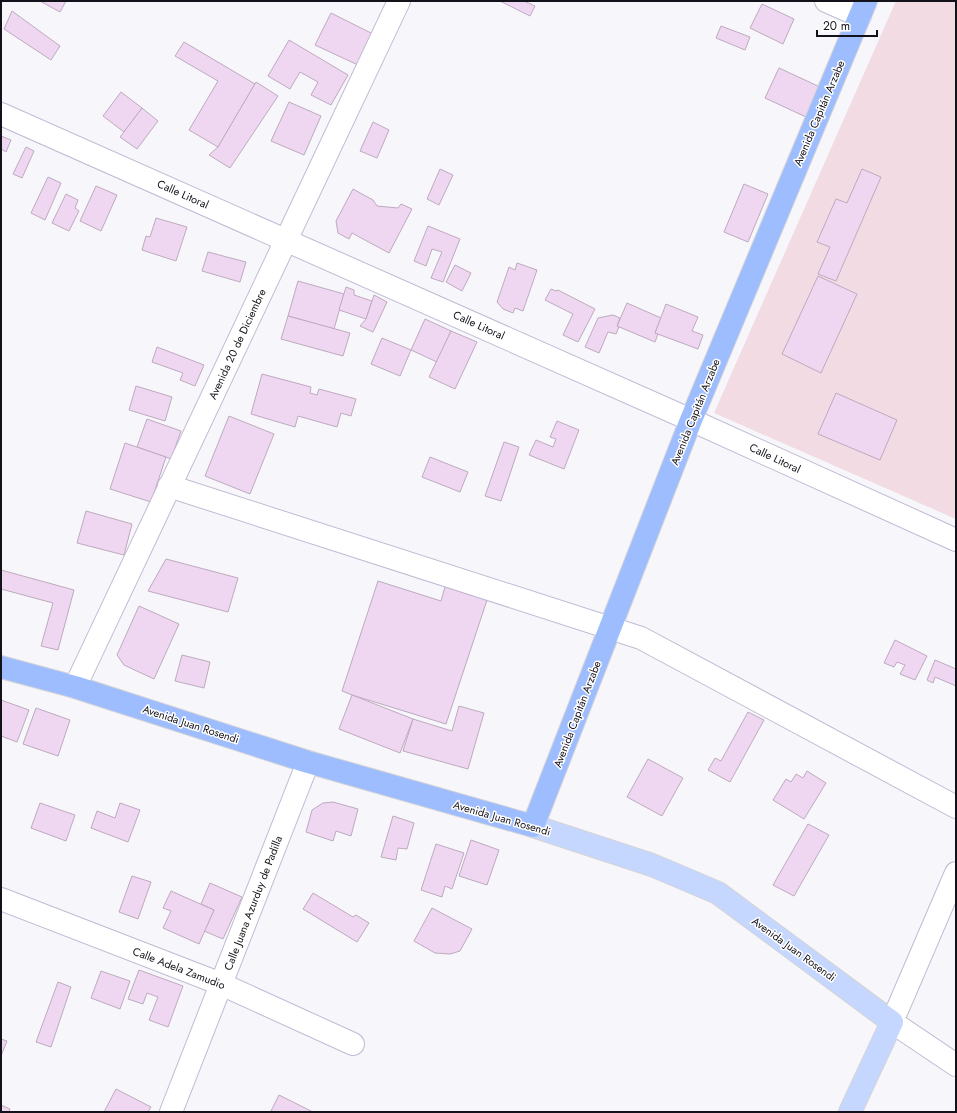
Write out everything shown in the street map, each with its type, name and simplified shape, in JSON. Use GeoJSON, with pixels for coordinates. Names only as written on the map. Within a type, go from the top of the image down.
{"type":"FeatureCollection","features":[{"type":"Feature","properties":{"kind":"highway","name":"Avenida Capitán Arzabe"},"geometry":{"type":"LineString","coordinates":[[533,826],[691,420],[863,9]]}},
{"type":"Feature","properties":{"kind":"highway","name":"Avenida Juan Rosendi"},"geometry":{"type":"LineString","coordinates":[[1,667],[75,687],[308,762],[533,826]]}},
{"type":"Feature","properties":{"kind":"main road","name":"Avenida Juan Rosendi"},"geometry":{"type":"LineString","coordinates":[[533,826],[652,865],[718,893],[892,1022]]}},
{"type":"Feature","properties":{"kind":"main road"},"geometry":{"type":"LineString","coordinates":[[850,1112],[892,1022]]}},
{"type":"Feature","properties":{"kind":"street","name":"Avenida 20 de Diciembre"},"geometry":{"type":"LineString","coordinates":[[75,687],[400,1]]}},
{"type":"Feature","properties":{"kind":"street"},"geometry":{"type":"LineString","coordinates":[[826,1],[863,9]]}},
{"type":"Feature","properties":{"kind":"street","name":"Calle Litoral"},"geometry":{"type":"LineString","coordinates":[[1,114],[691,420],[956,540]]}},
{"type":"Feature","properties":{"kind":"street"},"geometry":{"type":"LineString","coordinates":[[169,486],[640,638],[956,807]]}},
{"type":"Feature","properties":{"kind":"street","name":"Calle Juana Azurduy de Padilla"},"geometry":{"type":"LineString","coordinates":[[171,1112],[308,762]]}},
{"type":"Feature","properties":{"kind":"street"},"geometry":{"type":"LineString","coordinates":[[892,1022],[956,873]]}},
{"type":"Feature","properties":{"kind":"street","name":"Calle Adela Zamudio"},"geometry":{"type":"LineString","coordinates":[[1,899],[221,984],[353,1044]]}},
{"type":"Feature","properties":{"kind":"street","name":"Avenida Juan Rosendi"},"geometry":{"type":"LineString","coordinates":[[892,1022],[956,1065]]}},
{"type":"Feature","properties":{"kind":"shaded area"},"geometry":{"type":"Polygon","coordinates":[[[896,1],[956,1],[956,519],[714,413],[896,1]]]}},
{"type":"Feature","properties":{"kind":"building"},"geometry":{"type":"Polygon","coordinates":[[[40,1],[66,1],[60,12],[40,1]]]}},
{"type":"Feature","properties":{"kind":"building"},"geometry":{"type":"Polygon","coordinates":[[[500,1],[524,1],[535,6],[530,16],[500,1]]]}},
{"type":"Feature","properties":{"kind":"building"},"geometry":{"type":"Polygon","coordinates":[[[762,4],[794,19],[783,44],[750,28],[762,4]]]}},
{"type":"Feature","properties":{"kind":"building"},"geometry":{"type":"Polygon","coordinates":[[[12,11],[60,46],[51,60],[4,29],[12,11]]]}},
{"type":"Feature","properties":{"kind":"building"},"geometry":{"type":"Polygon","coordinates":[[[331,13],[373,34],[358,65],[315,45],[331,13]]]}},
{"type":"Feature","properties":{"kind":"building"},"geometry":{"type":"Polygon","coordinates":[[[721,26],[750,37],[745,50],[716,38],[721,26]]]}},
{"type":"Feature","properties":{"kind":"building"},"geometry":{"type":"Polygon","coordinates":[[[289,40],[348,75],[331,105],[311,95],[318,82],[300,72],[290,89],[268,76],[289,40]]]}},
{"type":"Feature","properties":{"kind":"building"},"geometry":{"type":"Polygon","coordinates":[[[184,42],[255,84],[218,147],[189,130],[218,81],[175,56],[184,42]]]}},
{"type":"Feature","properties":{"kind":"building"},"geometry":{"type":"Polygon","coordinates":[[[779,68],[820,87],[806,117],[765,98],[779,68]]]}},
{"type":"Feature","properties":{"kind":"building"},"geometry":{"type":"Polygon","coordinates":[[[256,82],[278,96],[230,168],[209,155],[218,147],[256,82]]]}},
{"type":"Feature","properties":{"kind":"building"},"geometry":{"type":"Polygon","coordinates":[[[121,92],[142,108],[124,132],[103,116],[121,92]]]}},
{"type":"Feature","properties":{"kind":"building"},"geometry":{"type":"Polygon","coordinates":[[[289,102],[321,116],[304,155],[271,141],[289,102]]]}},
{"type":"Feature","properties":{"kind":"building"},"geometry":{"type":"Polygon","coordinates":[[[142,108],[158,121],[137,149],[120,137],[142,108]]]}},
{"type":"Feature","properties":{"kind":"building"},"geometry":{"type":"Polygon","coordinates":[[[373,122],[389,130],[377,158],[360,151],[373,122]]]}},
{"type":"Feature","properties":{"kind":"building"},"geometry":{"type":"Polygon","coordinates":[[[1,136],[11,140],[6,152],[1,149],[1,136]]]}},
{"type":"Feature","properties":{"kind":"building"},"geometry":{"type":"Polygon","coordinates":[[[26,147],[34,151],[22,178],[13,174],[26,147]]]}},
{"type":"Feature","properties":{"kind":"building"},"geometry":{"type":"Polygon","coordinates":[[[440,169],[453,175],[439,205],[427,199],[440,169]]]}},
{"type":"Feature","properties":{"kind":"building"},"geometry":{"type":"Polygon","coordinates":[[[862,169],[881,177],[836,281],[818,274],[830,247],[817,242],[836,199],[847,203],[862,169]]]}},
{"type":"Feature","properties":{"kind":"building"},"geometry":{"type":"Polygon","coordinates":[[[48,177],[61,183],[45,220],[31,213],[48,177]]]}},
{"type":"Feature","properties":{"kind":"building"},"geometry":{"type":"Polygon","coordinates":[[[744,184],[768,194],[748,242],[724,232],[744,184]]]}},
{"type":"Feature","properties":{"kind":"building"},"geometry":{"type":"Polygon","coordinates":[[[96,186],[117,195],[101,231],[80,221],[96,186]]]}},
{"type":"Feature","properties":{"kind":"building"},"geometry":{"type":"Polygon","coordinates":[[[353,189],[373,200],[377,206],[398,208],[401,204],[412,209],[389,253],[352,233],[349,239],[338,233],[336,221],[353,189]]]}},
{"type":"Feature","properties":{"kind":"building"},"geometry":{"type":"Polygon","coordinates":[[[66,194],[78,200],[75,208],[79,211],[69,231],[52,223],[66,194]]]}},
{"type":"Feature","properties":{"kind":"building"},"geometry":{"type":"Polygon","coordinates":[[[156,218],[187,227],[176,261],[142,250],[146,236],[150,237],[156,218]]]}},
{"type":"Feature","properties":{"kind":"building"},"geometry":{"type":"Polygon","coordinates":[[[428,226],[460,239],[443,282],[431,278],[442,252],[432,249],[426,266],[414,261],[428,226]]]}},
{"type":"Feature","properties":{"kind":"building"},"geometry":{"type":"Polygon","coordinates":[[[208,252],[246,262],[240,282],[202,271],[208,252]]]}},
{"type":"Feature","properties":{"kind":"building"},"geometry":{"type":"Polygon","coordinates":[[[517,263],[537,270],[523,311],[515,308],[513,313],[503,309],[497,302],[509,267],[515,270],[517,263]]]}},
{"type":"Feature","properties":{"kind":"building"},"geometry":{"type":"Polygon","coordinates":[[[455,265],[471,273],[462,291],[446,282],[455,265]]]}},
{"type":"Feature","properties":{"kind":"building"},"geometry":{"type":"Polygon","coordinates":[[[818,276],[857,294],[821,373],[782,354],[818,276]]]}},
{"type":"Feature","properties":{"kind":"building"},"geometry":{"type":"Polygon","coordinates":[[[298,281],[344,294],[334,329],[288,316],[298,281]]]}},
{"type":"Feature","properties":{"kind":"building"},"geometry":{"type":"Polygon","coordinates":[[[346,287],[354,290],[354,295],[372,301],[366,319],[339,310],[346,287]]]}},
{"type":"Feature","properties":{"kind":"building"},"geometry":{"type":"Polygon","coordinates":[[[551,289],[556,291],[558,290],[595,309],[578,342],[563,335],[573,314],[545,300],[551,289]]]}},
{"type":"Feature","properties":{"kind":"building"},"geometry":{"type":"Polygon","coordinates":[[[374,295],[387,302],[373,332],[360,326],[366,319],[374,295]]]}},
{"type":"Feature","properties":{"kind":"building"},"geometry":{"type":"Polygon","coordinates":[[[627,303],[661,318],[655,333],[658,334],[655,342],[617,326],[627,303]]]}},
{"type":"Feature","properties":{"kind":"building"},"geometry":{"type":"Polygon","coordinates":[[[666,304],[698,317],[692,331],[703,335],[698,349],[655,333],[666,304]]]}},
{"type":"Feature","properties":{"kind":"building"},"geometry":{"type":"Polygon","coordinates":[[[613,315],[620,318],[617,326],[619,327],[616,334],[608,332],[599,353],[585,347],[598,318],[613,315]]]}},
{"type":"Feature","properties":{"kind":"building"},"geometry":{"type":"Polygon","coordinates":[[[288,316],[350,333],[343,356],[281,339],[288,316]]]}},
{"type":"Feature","properties":{"kind":"building"},"geometry":{"type":"Polygon","coordinates":[[[425,319],[451,331],[437,362],[411,350],[425,319]]]}},
{"type":"Feature","properties":{"kind":"building"},"geometry":{"type":"Polygon","coordinates":[[[451,331],[477,342],[455,389],[429,377],[451,331]]]}},
{"type":"Feature","properties":{"kind":"building"},"geometry":{"type":"Polygon","coordinates":[[[382,338],[411,350],[400,376],[371,364],[382,338]]]}},
{"type":"Feature","properties":{"kind":"building"},"geometry":{"type":"Polygon","coordinates":[[[157,347],[204,365],[195,386],[180,380],[183,373],[152,362],[157,347]]]}},
{"type":"Feature","properties":{"kind":"building"},"geometry":{"type":"Polygon","coordinates":[[[262,374],[311,387],[310,393],[317,395],[319,389],[356,399],[351,416],[341,413],[337,427],[298,416],[295,427],[251,414],[262,374]]]}},
{"type":"Feature","properties":{"kind":"building"},"geometry":{"type":"Polygon","coordinates":[[[136,386],[172,397],[165,421],[129,410],[136,386]]]}},
{"type":"Feature","properties":{"kind":"building"},"geometry":{"type":"Polygon","coordinates":[[[836,393],[897,420],[880,460],[818,434],[836,393]]]}},
{"type":"Feature","properties":{"kind":"building"},"geometry":{"type":"Polygon","coordinates":[[[229,416],[274,434],[250,494],[205,476],[229,416]]]}},
{"type":"Feature","properties":{"kind":"building"},"geometry":{"type":"Polygon","coordinates":[[[147,419],[181,431],[171,459],[137,447],[147,419]]]}},
{"type":"Feature","properties":{"kind":"building"},"geometry":{"type":"Polygon","coordinates":[[[557,421],[579,430],[564,469],[529,455],[536,440],[553,447],[556,439],[550,437],[557,421]]]}},
{"type":"Feature","properties":{"kind":"building"},"geometry":{"type":"Polygon","coordinates":[[[504,442],[519,447],[501,501],[485,496],[504,442]]]}},
{"type":"Feature","properties":{"kind":"building"},"geometry":{"type":"Polygon","coordinates":[[[125,443],[166,457],[151,502],[110,489],[125,443]]]}},
{"type":"Feature","properties":{"kind":"building"},"geometry":{"type":"Polygon","coordinates":[[[430,457],[468,472],[460,492],[422,477],[430,457]]]}},
{"type":"Feature","properties":{"kind":"building"},"geometry":{"type":"Polygon","coordinates":[[[86,511],[132,524],[124,555],[77,543],[86,511]]]}},
{"type":"Feature","properties":{"kind":"building"},"geometry":{"type":"Polygon","coordinates":[[[166,559],[238,578],[228,612],[148,591],[166,559]]]}},
{"type":"Feature","properties":{"kind":"building"},"geometry":{"type":"Polygon","coordinates":[[[1,570],[74,590],[58,650],[41,646],[53,603],[1,589],[1,570]]]}},
{"type":"Feature","properties":{"kind":"building"},"geometry":{"type":"Polygon","coordinates":[[[378,581],[441,601],[445,587],[487,600],[446,724],[342,691],[378,581]]]}},
{"type":"Feature","properties":{"kind":"building"},"geometry":{"type":"Polygon","coordinates":[[[139,606],[179,624],[154,679],[124,665],[117,655],[139,606]]]}},
{"type":"Feature","properties":{"kind":"building"},"geometry":{"type":"Polygon","coordinates":[[[895,640],[927,656],[915,680],[900,674],[905,665],[897,662],[894,667],[884,663],[895,640]]]}},
{"type":"Feature","properties":{"kind":"building"},"geometry":{"type":"Polygon","coordinates":[[[182,655],[210,662],[204,688],[175,681],[182,655]]]}},
{"type":"Feature","properties":{"kind":"building"},"geometry":{"type":"Polygon","coordinates":[[[935,660],[956,669],[956,686],[935,677],[933,683],[927,680],[935,660]]]}},
{"type":"Feature","properties":{"kind":"building"},"geometry":{"type":"Polygon","coordinates":[[[352,695],[413,719],[400,753],[339,729],[352,695]]]}},
{"type":"Feature","properties":{"kind":"building"},"geometry":{"type":"Polygon","coordinates":[[[1,700],[29,710],[17,742],[1,736],[1,700]]]}},
{"type":"Feature","properties":{"kind":"building"},"geometry":{"type":"Polygon","coordinates":[[[459,706],[484,713],[468,769],[403,751],[413,719],[452,731],[459,706]]]}},
{"type":"Feature","properties":{"kind":"building"},"geometry":{"type":"Polygon","coordinates":[[[36,708],[70,720],[58,756],[23,744],[36,708]]]}},
{"type":"Feature","properties":{"kind":"building"},"geometry":{"type":"Polygon","coordinates":[[[748,712],[764,720],[730,782],[708,770],[715,758],[721,761],[748,712]]]}},
{"type":"Feature","properties":{"kind":"building"},"geometry":{"type":"Polygon","coordinates":[[[648,759],[683,778],[662,816],[627,797],[648,759]]]}},
{"type":"Feature","properties":{"kind":"building"},"geometry":{"type":"Polygon","coordinates":[[[807,771],[826,783],[804,819],[773,800],[786,779],[791,782],[796,774],[803,778],[807,771]]]}},
{"type":"Feature","properties":{"kind":"building"},"geometry":{"type":"Polygon","coordinates":[[[333,802],[358,809],[351,836],[336,831],[333,841],[306,832],[312,810],[323,803],[333,802]]]}},
{"type":"Feature","properties":{"kind":"building"},"geometry":{"type":"Polygon","coordinates":[[[40,803],[75,815],[66,841],[31,828],[40,803]]]}},
{"type":"Feature","properties":{"kind":"building"},"geometry":{"type":"Polygon","coordinates":[[[120,803],[140,810],[128,842],[91,828],[97,811],[115,818],[120,803]]]}},
{"type":"Feature","properties":{"kind":"building"},"geometry":{"type":"Polygon","coordinates":[[[393,816],[414,823],[407,849],[398,848],[396,860],[381,857],[393,816]]]}},
{"type":"Feature","properties":{"kind":"building"},"geometry":{"type":"Polygon","coordinates":[[[808,824],[829,835],[794,896],[773,885],[808,824]]]}},
{"type":"Feature","properties":{"kind":"building"},"geometry":{"type":"Polygon","coordinates":[[[471,840],[499,850],[487,885],[459,876],[471,840]]]}},
{"type":"Feature","properties":{"kind":"building"},"geometry":{"type":"Polygon","coordinates":[[[436,844],[464,853],[452,889],[445,886],[442,897],[421,890],[436,844]]]}},
{"type":"Feature","properties":{"kind":"building"},"geometry":{"type":"Polygon","coordinates":[[[132,876],[151,882],[138,919],[119,912],[132,876]]]}},
{"type":"Feature","properties":{"kind":"building"},"geometry":{"type":"Polygon","coordinates":[[[210,883],[242,897],[223,939],[204,931],[214,910],[201,904],[210,883]]]}},
{"type":"Feature","properties":{"kind":"building"},"geometry":{"type":"Polygon","coordinates":[[[171,891],[214,910],[199,944],[163,928],[171,911],[163,908],[171,891]]]}},
{"type":"Feature","properties":{"kind":"building"},"geometry":{"type":"Polygon","coordinates":[[[313,893],[353,917],[356,915],[369,923],[357,942],[303,909],[313,893]]]}},
{"type":"Feature","properties":{"kind":"building"},"geometry":{"type":"Polygon","coordinates":[[[432,908],[472,929],[460,951],[450,954],[435,953],[414,941],[432,908]]]}},
{"type":"Feature","properties":{"kind":"building"},"geometry":{"type":"Polygon","coordinates":[[[139,970],[183,986],[168,1027],[149,1020],[158,997],[147,993],[143,1004],[128,999],[139,970]]]}},
{"type":"Feature","properties":{"kind":"building"},"geometry":{"type":"Polygon","coordinates":[[[101,971],[130,981],[120,1009],[91,998],[101,971]]]}},
{"type":"Feature","properties":{"kind":"building"},"geometry":{"type":"Polygon","coordinates":[[[58,982],[71,987],[51,1047],[36,1042],[58,982]]]}},
{"type":"Feature","properties":{"kind":"building"},"geometry":{"type":"Polygon","coordinates":[[[1,1039],[7,1041],[1,1056],[1,1039]]]}},
{"type":"Feature","properties":{"kind":"building"},"geometry":{"type":"Polygon","coordinates":[[[116,1089],[151,1107],[148,1112],[104,1112],[116,1089]]]}},
{"type":"Feature","properties":{"kind":"building"},"geometry":{"type":"Polygon","coordinates":[[[279,1095],[313,1112],[271,1111],[279,1095]]]}},
{"type":"Feature","properties":{"kind":"building"},"geometry":{"type":"Polygon","coordinates":[[[1,1105],[10,1109],[9,1112],[1,1112],[1,1105]]]}}]}
